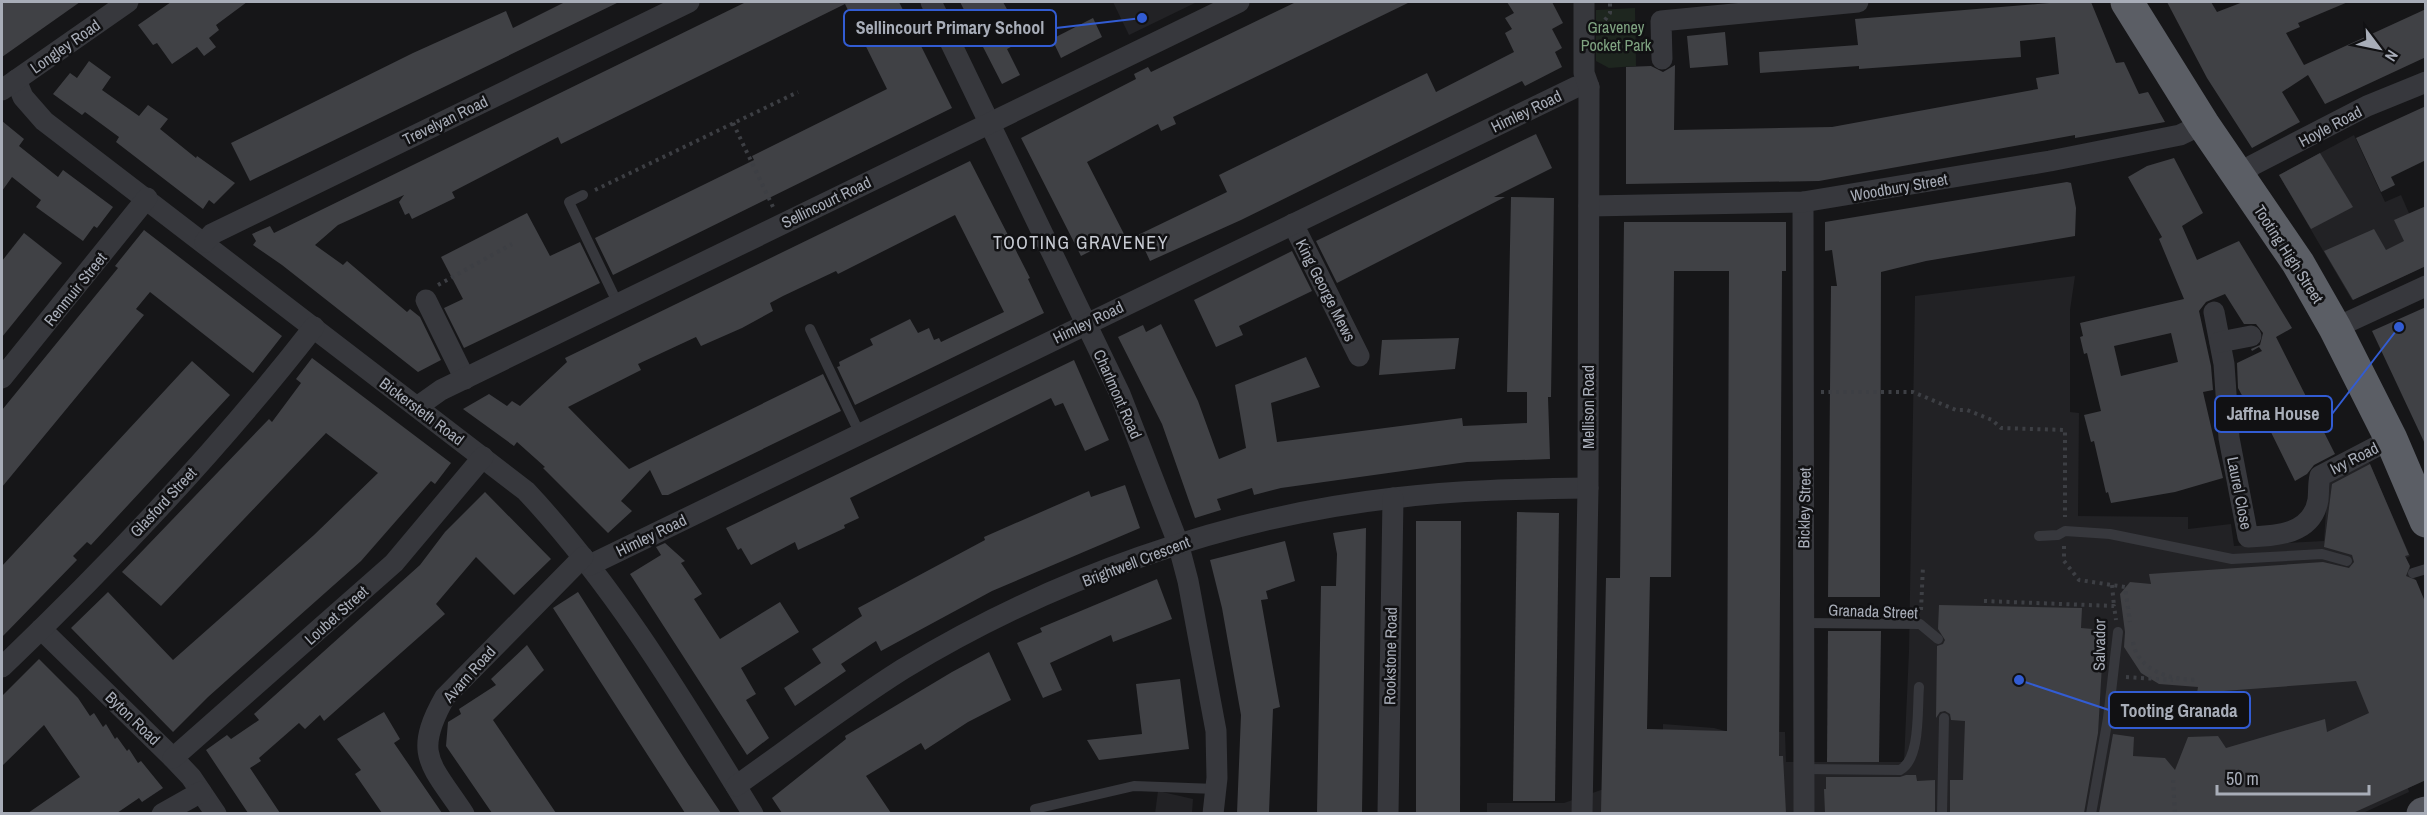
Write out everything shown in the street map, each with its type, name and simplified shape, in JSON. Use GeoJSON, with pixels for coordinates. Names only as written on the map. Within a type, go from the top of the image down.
{"type":"FeatureCollection","features":[{"type":"Feature","properties":{"kind":"highway","name":"Tooting High Street"},"geometry":{"type":"LineString","coordinates":[[2127,2],[2203,124],[2298,263],[2335,328],[2391,439],[2419,484],[2426,520]]}},
{"type":"Feature","properties":{"kind":"street","name":"Longley Road"},"geometry":{"type":"LineString","coordinates":[[9,85],[128,2]]}},
{"type":"Feature","properties":{"kind":"street","name":"Trevelyan Road"},"geometry":{"type":"LineString","coordinates":[[205,242],[221,229],[689,2]]}},
{"type":"Feature","properties":{"kind":"street","name":"Charlmont Road"},"geometry":{"type":"LineString","coordinates":[[931,2],[1120,394],[1178,543],[1188,581],[1216,731],[1216,789],[1213,813]]}},
{"type":"Feature","properties":{"kind":"street","name":"Sellincourt Road"},"geometry":{"type":"LineString","coordinates":[[417,407],[429,397],[465,379],[1239,2]]}},
{"type":"Feature","properties":{"kind":"street","name":"Mellison Road"},"geometry":{"type":"LineString","coordinates":[[1582,813],[1588,488],[1589,206],[1589,87],[1584,73],[1584,2]]}},
{"type":"Feature","properties":{"kind":"street"},"geometry":{"type":"LineString","coordinates":[[1662,59],[1661,21],[1858,2]]}},
{"type":"Feature","properties":{"kind":"street","name":"Hoyle Road"},"geometry":{"type":"LineString","coordinates":[[2239,177],[2253,165],[2367,106],[2426,82]]}},
{"type":"Feature","properties":{"kind":"street","name":"Bickersteth Road"},"geometry":{"type":"LineString","coordinates":[[9,85],[44,121],[205,242],[526,491],[586,561],[625,614],[753,813]]}},
{"type":"Feature","properties":{"kind":"street","name":"Himley Road"},"geometry":{"type":"LineString","coordinates":[[586,561],[860,434],[1576,87],[1589,87]]}},
{"type":"Feature","properties":{"kind":"street","name":"Woodbury Street"},"geometry":{"type":"LineString","coordinates":[[1589,206],[1803,202],[2061,159],[2180,135],[2203,124]]}},
{"type":"Feature","properties":{"kind":"street","name":"Renmuir Street"},"geometry":{"type":"LineString","coordinates":[[2,378],[147,198]]}},
{"type":"Feature","properties":{"kind":"street","name":"Bickley Street"},"geometry":{"type":"LineString","coordinates":[[1803,202],[1804,813]]}},
{"type":"Feature","properties":{"kind":"street","name":"King George Mews"},"geometry":{"type":"LineString","coordinates":[[1293,224],[1359,356]]}},
{"type":"Feature","properties":{"kind":"street"},"geometry":{"type":"LineString","coordinates":[[2335,328],[2426,286]]}},
{"type":"Feature","properties":{"kind":"street"},"geometry":{"type":"LineString","coordinates":[[426,300],[465,379]]}},
{"type":"Feature","properties":{"kind":"street","name":"Laurel Close"},"geometry":{"type":"LineString","coordinates":[[2214,312],[2220,342],[2229,438],[2248,537]]}},
{"type":"Feature","properties":{"kind":"street","name":"Glasford Street"},"geometry":{"type":"LineString","coordinates":[[2,667],[91,580],[255,403],[314,327]]}},
{"type":"Feature","properties":{"kind":"street"},"geometry":{"type":"LineString","coordinates":[[2220,342],[2251,336]]}},
{"type":"Feature","properties":{"kind":"street","name":"Ivy Road"},"geometry":{"type":"LineString","coordinates":[[2248,537],[2280,535],[2300,528],[2314,509],[2320,476],[2391,439]]}},
{"type":"Feature","properties":{"kind":"street","name":"Loubet Street"},"geometry":{"type":"LineString","coordinates":[[173,758],[394,563],[483,457]]}},
{"type":"Feature","properties":{"kind":"street","name":"Brightwell Crescent"},"geometry":{"type":"LineString","coordinates":[[736,786],[870,691],[961,636],[1048,595],[1178,543],[1304,512],[1393,498],[1473,490],[1588,488]]}},
{"type":"Feature","properties":{"kind":"street","name":"Rookstone Road"},"geometry":{"type":"LineString","coordinates":[[1388,813],[1393,498]]}},
{"type":"Feature","properties":{"kind":"street","name":"Avarn Road"},"geometry":{"type":"LineString","coordinates":[[464,813],[431,764],[426,741],[433,719],[445,697],[586,561]]}},
{"type":"Feature","properties":{"kind":"street","name":"Byton Road"},"geometry":{"type":"LineString","coordinates":[[41,629],[173,758],[216,813]]}},
{"type":"Feature","properties":{"kind":"street"},"geometry":{"type":"LineString","coordinates":[[162,813],[201,792]]}},
{"type":"Feature","properties":{"kind":"lane"},"geometry":{"type":"LineString","coordinates":[[584,195],[569,202],[618,304]]}},
{"type":"Feature","properties":{"kind":"lane"},"geometry":{"type":"LineString","coordinates":[[810,329],[860,434]]}},
{"type":"Feature","properties":{"kind":"lane"},"geometry":{"type":"LineString","coordinates":[[2039,536],[2058,535],[2065,531],[2110,534],[2232,560],[2322,554],[2347,561]]}},
{"type":"Feature","properties":{"kind":"lane"},"geometry":{"type":"LineString","coordinates":[[2413,573],[2426,569]]}},
{"type":"Feature","properties":{"kind":"lane","name":"Granada Street"},"geometry":{"type":"LineString","coordinates":[[1803,623],[1920,624],[1938,639]]}},
{"type":"Feature","properties":{"kind":"lane","name":"Salvador"},"geometry":{"type":"LineString","coordinates":[[2091,813],[2114,676],[2118,632]]}},
{"type":"Feature","properties":{"kind":"lane"},"geometry":{"type":"LineString","coordinates":[[1803,770],[1900,770],[1908,766],[1914,754],[1919,687]]}},
{"type":"Feature","properties":{"kind":"lane"},"geometry":{"type":"LineString","coordinates":[[1942,813],[1944,718]]}},
{"type":"Feature","properties":{"kind":"lane"},"geometry":{"type":"LineString","coordinates":[[1035,809],[1134,786],[1216,789]]}},
{"type":"Feature","properties":{"kind":"path"},"geometry":{"type":"LineString","coordinates":[[584,195],[798,92]]}},
{"type":"Feature","properties":{"kind":"path"},"geometry":{"type":"LineString","coordinates":[[733,123],[782,224]]}},
{"type":"Feature","properties":{"kind":"path"},"geometry":{"type":"LineString","coordinates":[[426,300],[441,281],[512,244]]}},
{"type":"Feature","properties":{"kind":"path"},"geometry":{"type":"LineString","coordinates":[[1805,392],[1913,392],[1956,410],[1967,410],[1992,420],[2001,428],[2065,430],[2064,561],[2079,580],[2125,587],[2131,628]]}},
{"type":"Feature","properties":{"kind":"path"},"geometry":{"type":"LineString","coordinates":[[1920,624],[1923,566]]}},
{"type":"Feature","properties":{"kind":"path"},"geometry":{"type":"LineString","coordinates":[[2112,585],[2114,606]]}},
{"type":"Feature","properties":{"kind":"path","name":"Salvador"},"geometry":{"type":"LineString","coordinates":[[1984,601],[2114,606],[2118,632]]}},
{"type":"Feature","properties":{"kind":"path"},"geometry":{"type":"LineString","coordinates":[[2133,639],[2134,650],[2146,665],[2163,675],[2185,680]]}},
{"type":"Feature","properties":{"kind":"path"},"geometry":{"type":"LineString","coordinates":[[2114,676],[2198,680]]}},
{"type":"Feature","properties":{"kind":"path"},"geometry":{"type":"LineString","coordinates":[[2172,780],[2175,813]]}},
{"type":"Feature","properties":{"kind":"shaded area"},"geometry":{"type":"Polygon","coordinates":[[[1113,2],[1197,2],[1129,35],[1113,2]]]}},
{"type":"Feature","properties":{"kind":"shaded area"},"geometry":{"type":"Polygon","coordinates":[[[2354,135],[2385,202],[2401,195],[2425,250],[2417,270],[2352,300],[2279,175],[2354,135]]]}},
{"type":"Feature","properties":{"kind":"shaded area"},"geometry":{"type":"Polygon","coordinates":[[[2075,276],[2070,310],[2070,412],[2079,413],[2078,516],[2188,517],[2188,529],[2231,524],[2234,546],[2324,541],[2328,479],[2369,462],[2410,556],[2406,558],[2425,604],[2425,780],[2408,788],[2409,792],[2363,813],[1487,814],[1487,803],[1564,803],[1601,790],[1662,789],[1663,724],[1714,728],[1729,732],[1785,732],[1786,762],[1904,762],[1909,651],[1915,296],[2075,276]]]}},
{"type":"Feature","properties":{"kind":"shaded area"},"geometry":{"type":"Polygon","coordinates":[[[1158,791],[1193,799],[1192,813],[1155,814],[1158,791]]]}},
{"type":"Feature","properties":{"kind":"green space","name":"Graveney Pocket Park"},"geometry":{"type":"Polygon","coordinates":[[[1635,8],[1636,66],[1609,68],[1596,61],[1596,10],[1635,8]]]}},
{"type":"Feature","properties":{"kind":"building"},"geometry":{"type":"Polygon","coordinates":[[[2,2],[80,2],[2,57],[2,2]]]}},
{"type":"Feature","properties":{"kind":"building"},"geometry":{"type":"Polygon","coordinates":[[[171,2],[247,2],[216,25],[219,30],[209,38],[216,47],[204,56],[197,47],[172,64],[157,43],[153,45],[138,25],[171,2]]]}},
{"type":"Feature","properties":{"kind":"building"},"geometry":{"type":"Polygon","coordinates":[[[565,2],[619,2],[250,181],[231,143],[413,53],[506,11],[513,28],[565,2]]]}},
{"type":"Feature","properties":{"kind":"building"},"geometry":{"type":"Polygon","coordinates":[[[746,2],[899,2],[952,108],[613,275],[595,238],[754,160],[752,156],[887,89],[845,4],[561,144],[558,137],[452,192],[455,198],[412,219],[409,213],[405,215],[399,202],[404,195],[338,225],[315,245],[343,265],[347,261],[407,312],[410,309],[420,317],[441,360],[418,372],[282,265],[253,245],[256,241],[252,234],[270,226],[274,233],[746,2]]]}},
{"type":"Feature","properties":{"kind":"building"},"geometry":{"type":"Polygon","coordinates":[[[960,2],[1003,2],[1024,40],[1007,49],[1020,75],[1002,84],[960,2]]]}},
{"type":"Feature","properties":{"kind":"building"},"geometry":{"type":"Polygon","coordinates":[[[1296,2],[1410,2],[1173,117],[1176,124],[1161,131],[1158,124],[1087,162],[1124,234],[1081,256],[1021,138],[1136,79],[1134,74],[1148,67],[1151,72],[1296,2]]]}},
{"type":"Feature","properties":{"kind":"building"},"geometry":{"type":"Polygon","coordinates":[[[1507,2],[1552,2],[1563,23],[1552,29],[1562,48],[1555,52],[1562,67],[1525,86],[1522,81],[1241,220],[1150,261],[1138,235],[1227,192],[1219,175],[1427,73],[1436,92],[1514,52],[1505,33],[1512,29],[1505,18],[1514,13],[1507,2]]]}},
{"type":"Feature","properties":{"kind":"building"},"geometry":{"type":"Polygon","coordinates":[[[2061,2],[2091,2],[2116,63],[2124,62],[2139,94],[2148,92],[2165,122],[2075,138],[2075,135],[1819,181],[1626,184],[1626,67],[1651,66],[1663,72],[1675,65],[1674,130],[1832,127],[2038,89],[2036,78],[2059,74],[2055,37],[2020,41],[2021,57],[1859,69],[1859,66],[1760,73],[1759,52],[1858,45],[1855,19],[2061,2]]]}},
{"type":"Feature","properties":{"kind":"building"},"geometry":{"type":"Polygon","coordinates":[[[2167,2],[2211,2],[2217,12],[2243,2],[2348,2],[2298,23],[2300,27],[2286,33],[2304,65],[2426,9],[2426,57],[2325,104],[2308,75],[2282,92],[2300,122],[2252,148],[2207,78],[2167,2]]]}},
{"type":"Feature","properties":{"kind":"building"},"geometry":{"type":"Polygon","coordinates":[[[1093,18],[1102,37],[1061,58],[1052,39],[1093,18]]]}},
{"type":"Feature","properties":{"kind":"building"},"geometry":{"type":"Polygon","coordinates":[[[1725,32],[1728,65],[1690,68],[1687,36],[1725,32]]]}},
{"type":"Feature","properties":{"kind":"building"},"geometry":{"type":"Polygon","coordinates":[[[89,61],[111,77],[102,90],[139,116],[148,105],[168,119],[160,129],[196,158],[197,156],[235,183],[214,204],[209,200],[203,209],[116,142],[119,137],[85,112],[82,115],[53,94],[70,73],[77,78],[89,61]]]}},
{"type":"Feature","properties":{"kind":"building"},"geometry":{"type":"Polygon","coordinates":[[[2426,106],[2426,160],[2391,177],[2395,185],[2381,192],[2356,138],[2426,106]]]}},
{"type":"Feature","properties":{"kind":"building"},"geometry":{"type":"Polygon","coordinates":[[[2,121],[24,139],[19,146],[58,177],[63,170],[113,207],[97,228],[94,226],[83,241],[36,207],[41,200],[12,177],[2,191],[2,121]]]}},
{"type":"Feature","properties":{"kind":"building"},"geometry":{"type":"Polygon","coordinates":[[[1536,134],[1552,168],[1494,197],[1505,197],[1337,283],[1316,241],[1536,134]]]}},
{"type":"Feature","properties":{"kind":"building"},"geometry":{"type":"Polygon","coordinates":[[[2320,153],[2353,207],[2311,229],[2279,175],[2320,153]]]}},
{"type":"Feature","properties":{"kind":"building"},"geometry":{"type":"Polygon","coordinates":[[[2174,158],[2203,213],[2182,226],[2197,260],[2239,241],[2292,328],[2276,337],[2335,454],[2314,465],[2307,474],[2295,481],[2265,420],[2257,423],[2238,388],[2237,363],[2262,351],[2259,347],[2252,351],[2251,349],[2260,345],[2263,333],[2256,324],[2244,324],[2225,294],[2206,302],[2199,311],[2211,366],[2213,390],[2203,392],[2223,478],[2175,492],[2111,503],[2108,492],[2106,493],[2094,441],[2091,442],[2084,415],[2101,411],[2087,353],[2084,354],[2080,323],[2184,299],[2159,239],[2162,237],[2128,177],[2147,166],[2174,158]],[[2171,333],[2114,346],[2121,376],[2178,362],[2171,333]]]}},
{"type":"Feature","properties":{"kind":"building"},"geometry":{"type":"Polygon","coordinates":[[[970,161],[1030,278],[1028,279],[1044,313],[855,405],[837,367],[840,366],[839,362],[873,345],[870,339],[910,319],[918,333],[929,328],[934,340],[939,338],[941,342],[1004,312],[955,215],[838,274],[836,271],[783,296],[770,303],[773,311],[742,328],[701,346],[696,337],[638,364],[641,370],[568,407],[629,469],[823,374],[841,411],[668,495],[662,495],[650,470],[621,501],[632,511],[608,533],[543,468],[545,467],[517,442],[514,446],[463,409],[489,394],[507,406],[512,401],[520,406],[567,362],[565,358],[970,161]]]}},
{"type":"Feature","properties":{"kind":"building"},"geometry":{"type":"Polygon","coordinates":[[[2071,183],[2076,208],[2075,236],[1926,261],[1881,272],[1880,597],[1828,597],[1831,286],[1837,286],[1832,250],[1825,251],[1825,222],[2071,183]]]}},
{"type":"Feature","properties":{"kind":"building"},"geometry":{"type":"Polygon","coordinates":[[[1511,197],[1554,198],[1551,397],[1548,397],[1550,459],[1467,462],[1281,488],[1254,495],[1252,488],[1217,499],[1221,510],[1195,518],[1162,424],[1118,337],[1143,325],[1146,332],[1161,324],[1198,401],[1219,459],[1246,448],[1235,385],[1306,357],[1320,387],[1271,403],[1277,442],[1462,418],[1463,426],[1527,423],[1527,392],[1507,392],[1511,197]]]}},
{"type":"Feature","properties":{"kind":"building"},"geometry":{"type":"Polygon","coordinates":[[[2426,206],[2426,266],[2353,300],[2324,251],[2374,229],[2386,250],[2404,241],[2394,220],[2426,206]]]}},
{"type":"Feature","properties":{"kind":"building"},"geometry":{"type":"Polygon","coordinates":[[[527,213],[550,256],[580,242],[600,283],[464,348],[444,308],[463,299],[441,257],[527,213]]]}},
{"type":"Feature","properties":{"kind":"building"},"geometry":{"type":"Polygon","coordinates":[[[1624,222],[1786,222],[1786,271],[1782,271],[1779,756],[1783,756],[1786,813],[1601,813],[1606,578],[1620,578],[1624,222]],[[1674,271],[1671,577],[1650,577],[1647,729],[1727,731],[1729,271],[1674,271]]]}},
{"type":"Feature","properties":{"kind":"building"},"geometry":{"type":"Polygon","coordinates":[[[144,230],[282,336],[253,373],[150,292],[136,309],[144,315],[2,487],[2,410],[118,268],[115,266],[144,230]]]}},
{"type":"Feature","properties":{"kind":"building"},"geometry":{"type":"Polygon","coordinates":[[[24,233],[62,263],[2,337],[2,261],[24,233]]]}},
{"type":"Feature","properties":{"kind":"building"},"geometry":{"type":"Polygon","coordinates":[[[1292,251],[1312,291],[1239,326],[1243,335],[1216,347],[1194,300],[1292,251]]]}},
{"type":"Feature","properties":{"kind":"building"},"geometry":{"type":"Polygon","coordinates":[[[2426,307],[2426,446],[2372,331],[2426,307]]]}},
{"type":"Feature","properties":{"kind":"building"},"geometry":{"type":"Polygon","coordinates":[[[1459,338],[1455,369],[1379,375],[1382,340],[1459,338]]]}},
{"type":"Feature","properties":{"kind":"building"},"geometry":{"type":"Polygon","coordinates":[[[312,358],[451,463],[435,484],[431,481],[361,561],[208,697],[173,732],[71,628],[108,592],[173,660],[314,535],[378,473],[326,433],[161,606],[122,572],[269,419],[272,422],[301,383],[296,379],[312,358]]]}},
{"type":"Feature","properties":{"kind":"building"},"geometry":{"type":"Polygon","coordinates":[[[1074,360],[1109,440],[1085,451],[1063,403],[1055,406],[1051,398],[850,498],[859,518],[844,525],[845,528],[798,550],[795,542],[751,565],[741,548],[738,550],[726,528],[1074,360]]]}},
{"type":"Feature","properties":{"kind":"building"},"geometry":{"type":"Polygon","coordinates":[[[192,361],[230,395],[91,545],[87,542],[73,556],[77,560],[2,637],[2,566],[192,361]]]}},
{"type":"Feature","properties":{"kind":"building"},"geometry":{"type":"Polygon","coordinates":[[[2370,464],[2409,555],[2405,556],[2410,566],[2406,576],[2416,580],[2426,604],[2426,780],[2353,813],[2099,813],[2113,734],[2134,737],[2133,756],[2165,758],[2175,770],[2188,737],[2218,736],[2226,748],[2325,719],[2327,732],[2369,713],[2356,681],[2197,693],[2198,687],[2159,684],[2141,673],[2124,647],[2125,632],[2120,594],[2130,582],[2151,584],[2149,574],[2323,562],[2349,568],[2354,562],[2352,555],[2324,547],[2332,484],[2370,464]]]}},
{"type":"Feature","properties":{"kind":"building"},"geometry":{"type":"Polygon","coordinates":[[[1125,485],[1140,528],[992,591],[881,651],[876,641],[841,664],[846,671],[795,706],[784,688],[821,663],[812,649],[862,616],[858,608],[985,540],[984,537],[1089,491],[1091,497],[1125,485]]]}},
{"type":"Feature","properties":{"kind":"building"},"geometry":{"type":"Polygon","coordinates":[[[485,492],[551,559],[514,595],[476,557],[436,604],[445,614],[324,721],[320,715],[305,729],[299,723],[259,758],[261,761],[250,768],[280,813],[248,813],[206,750],[227,735],[231,739],[259,720],[254,714],[420,565],[445,532],[485,492]]]}},
{"type":"Feature","properties":{"kind":"building"},"geometry":{"type":"Polygon","coordinates":[[[1517,512],[1559,513],[1555,801],[1513,801],[1517,512]]]}},
{"type":"Feature","properties":{"kind":"building"},"geometry":{"type":"Polygon","coordinates":[[[1416,521],[1461,521],[1460,813],[1416,813],[1416,521]]]}},
{"type":"Feature","properties":{"kind":"building"},"geometry":{"type":"Polygon","coordinates":[[[1366,528],[1362,813],[1317,813],[1321,586],[1336,586],[1337,554],[1333,533],[1366,528]]]}},
{"type":"Feature","properties":{"kind":"building"},"geometry":{"type":"Polygon","coordinates":[[[1285,541],[1295,581],[1266,591],[1268,599],[1261,600],[1280,707],[1273,709],[1269,813],[1237,813],[1241,715],[1222,608],[1210,560],[1285,541]]]}},
{"type":"Feature","properties":{"kind":"building"},"geometry":{"type":"Polygon","coordinates":[[[665,543],[685,561],[681,563],[702,594],[694,599],[720,639],[780,602],[799,632],[741,668],[756,694],[746,700],[769,738],[747,755],[630,574],[661,555],[656,547],[665,543]]]}},
{"type":"Feature","properties":{"kind":"building"},"geometry":{"type":"Polygon","coordinates":[[[1157,579],[1172,619],[1113,642],[1111,635],[1050,663],[1062,690],[1043,698],[1017,643],[1042,632],[1040,628],[1157,579]]]}},
{"type":"Feature","properties":{"kind":"building"},"geometry":{"type":"Polygon","coordinates":[[[578,592],[721,813],[685,813],[553,608],[578,592]]]}},
{"type":"Feature","properties":{"kind":"building"},"geometry":{"type":"Polygon","coordinates":[[[1939,605],[2082,608],[2081,628],[2104,630],[2098,733],[2084,813],[1950,813],[1950,780],[1963,780],[1965,721],[1951,720],[1950,714],[1945,711],[1940,712],[1936,718],[1937,646],[1943,644],[1945,640],[1938,629],[1939,605]]]}},
{"type":"Feature","properties":{"kind":"building"},"geometry":{"type":"Polygon","coordinates":[[[1828,631],[1881,631],[1879,762],[1827,762],[1828,631]]]}},
{"type":"Feature","properties":{"kind":"building"},"geometry":{"type":"Polygon","coordinates":[[[527,645],[544,670],[493,720],[556,813],[492,813],[446,746],[448,722],[461,714],[459,709],[496,685],[491,679],[527,645]]]}},
{"type":"Feature","properties":{"kind":"building"},"geometry":{"type":"Polygon","coordinates":[[[989,652],[1011,700],[968,722],[925,750],[921,743],[866,776],[891,813],[782,813],[772,798],[846,739],[845,736],[989,652]]]}},
{"type":"Feature","properties":{"kind":"building"},"geometry":{"type":"Polygon","coordinates":[[[39,659],[78,698],[90,716],[94,713],[103,727],[106,724],[115,739],[117,737],[127,751],[129,749],[138,763],[141,761],[163,788],[142,802],[139,798],[117,813],[28,813],[80,777],[44,725],[2,766],[2,696],[39,659]]]}},
{"type":"Feature","properties":{"kind":"building"},"geometry":{"type":"Polygon","coordinates":[[[1180,679],[1189,749],[1099,760],[1087,740],[1142,734],[1136,684],[1180,679]]]}},
{"type":"Feature","properties":{"kind":"building"},"geometry":{"type":"Polygon","coordinates":[[[384,712],[400,739],[394,743],[442,813],[382,813],[355,774],[361,770],[337,739],[384,712]]]}},
{"type":"Feature","properties":{"kind":"building"},"geometry":{"type":"Polygon","coordinates":[[[1916,775],[1917,781],[1935,780],[1935,813],[1825,813],[1826,777],[1900,777],[1916,775]]]}},
{"type":"Feature","properties":{"kind":"place","name":"Sellincourt Primary School"},"geometry":{"type":"Point","coordinates":[1142,18]}},
{"type":"Feature","properties":{"kind":"place","name":"Jaffna House"},"geometry":{"type":"Point","coordinates":[2399,327]}},
{"type":"Feature","properties":{"kind":"place","name":"Tooting Granada"},"geometry":{"type":"Point","coordinates":[2019,680]}},
{"type":"Feature","properties":{"kind":"district","name":"TOOTING GRAVENEY"},"geometry":{"type":"Point","coordinates":[1081,242]}}]}
